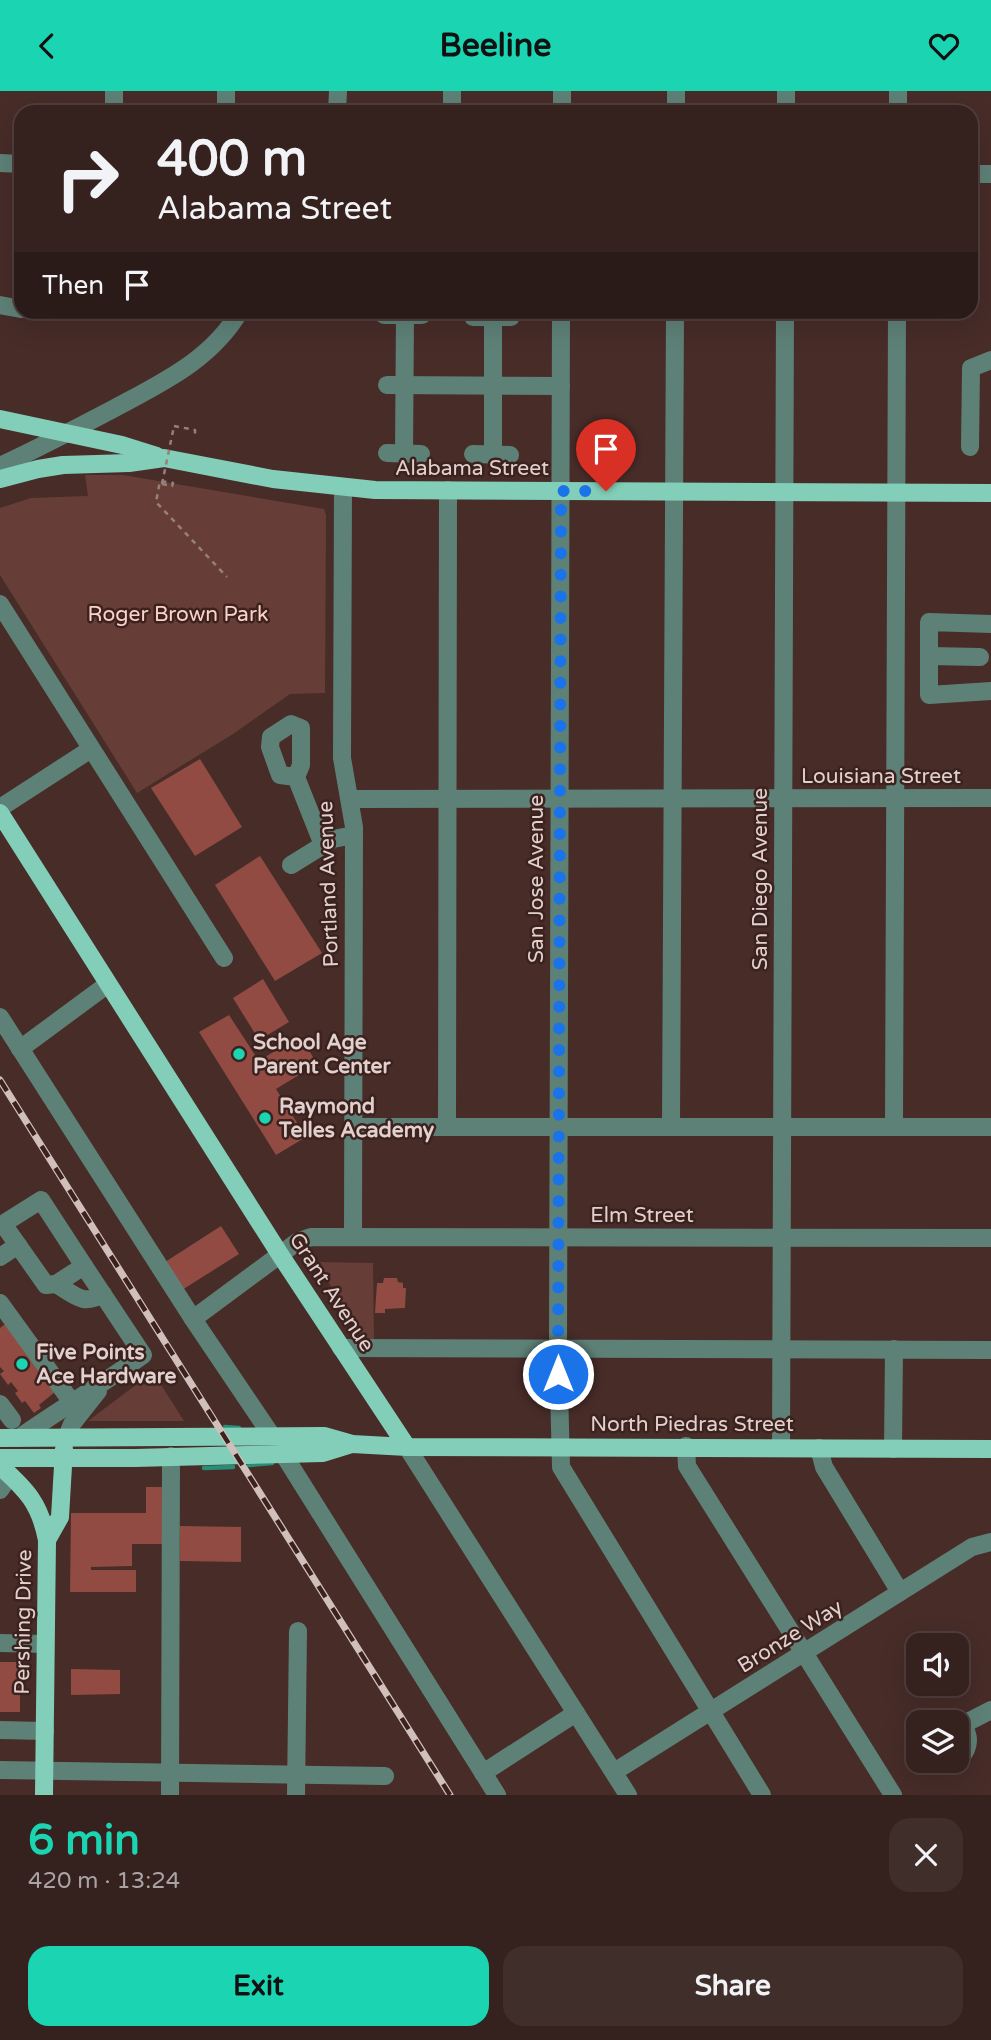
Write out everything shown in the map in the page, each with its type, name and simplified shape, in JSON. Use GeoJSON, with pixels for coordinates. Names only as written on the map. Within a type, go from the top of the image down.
{"type":"FeatureCollection","features":[{"type":"Feature","properties":{"kind":"main road"},"geometry":{"type":"LineString","coordinates":[[0,419],[122,445],[164,458]]}},
{"type":"Feature","properties":{"kind":"main road","name":"Alabama Street"},"geometry":{"type":"LineString","coordinates":[[0,479],[63,465],[129,463],[164,458],[272,479],[343,488],[448,491],[991,493]]}},
{"type":"Feature","properties":{"kind":"main road","name":"Grant Avenue"},"geometry":{"type":"LineString","coordinates":[[0,810],[281,1256],[407,1447]]}},
{"type":"Feature","properties":{"kind":"main road","name":"North Piedras Street"},"geometry":{"type":"LineString","coordinates":[[0,1438],[324,1436],[352,1444],[407,1447],[991,1449]]}},
{"type":"Feature","properties":{"kind":"main road"},"geometry":{"type":"LineString","coordinates":[[47,1540],[60,1517],[66,1439]]}},
{"type":"Feature","properties":{"kind":"main road","name":"North Piedras Street"},"geometry":{"type":"LineString","coordinates":[[0,1458],[323,1453],[352,1444]]}},
{"type":"Feature","properties":{"kind":"main road","name":"Pershing Drive"},"geometry":{"type":"LineString","coordinates":[[3,1477],[36,1504],[43,1517],[47,1540],[44,1795]]}},
{"type":"Feature","properties":{"kind":"street"},"geometry":{"type":"LineString","coordinates":[[0,466],[163,384],[187,369],[208,351],[234,319]]}},
{"type":"Feature","properties":{"kind":"street"},"geometry":{"type":"LineString","coordinates":[[404,454],[396,385],[412,319]]}},
{"type":"Feature","properties":{"kind":"street"},"geometry":{"type":"LineString","coordinates":[[473,454],[502,455],[493,386],[502,319]]}},
{"type":"Feature","properties":{"kind":"street","name":"San Jose Avenue"},"geometry":{"type":"LineString","coordinates":[[561,319],[558,1348],[561,1467],[762,1795]]}},
{"type":"Feature","properties":{"kind":"street"},"geometry":{"type":"LineString","coordinates":[[671,1126],[675,319]]}},
{"type":"Feature","properties":{"kind":"street","name":"San Diego Avenue"},"geometry":{"type":"LineString","coordinates":[[781,1447],[785,319]]}},
{"type":"Feature","properties":{"kind":"street"},"geometry":{"type":"LineString","coordinates":[[894,1126],[897,319]]}},
{"type":"Feature","properties":{"kind":"street"},"geometry":{"type":"LineString","coordinates":[[970,447],[971,368],[991,360]]}},
{"type":"Feature","properties":{"kind":"street"},"geometry":{"type":"LineString","coordinates":[[396,385],[561,386]]}},
{"type":"Feature","properties":{"kind":"street","name":"Portland Avenue"},"geometry":{"type":"LineString","coordinates":[[343,488],[342,758],[351,799],[354,835],[353,1237]]}},
{"type":"Feature","properties":{"kind":"street"},"geometry":{"type":"LineString","coordinates":[[447,1126],[448,491]]}},
{"type":"Feature","properties":{"kind":"street"},"geometry":{"type":"LineString","coordinates":[[0,604],[224,958]]}},
{"type":"Feature","properties":{"kind":"street"},"geometry":{"type":"LineString","coordinates":[[991,624],[929,622],[929,695],[991,691]]}},
{"type":"Feature","properties":{"kind":"street"},"geometry":{"type":"LineString","coordinates":[[930,656],[980,657]]}},
{"type":"Feature","properties":{"kind":"street"},"geometry":{"type":"LineString","coordinates":[[0,810],[91,749]]}},
{"type":"Feature","properties":{"kind":"street"},"geometry":{"type":"LineString","coordinates":[[296,777],[323,845]]}},
{"type":"Feature","properties":{"kind":"street","name":"Louisiana Street"},"geometry":{"type":"LineString","coordinates":[[351,799],[991,798]]}},
{"type":"Feature","properties":{"kind":"street"},"geometry":{"type":"LineString","coordinates":[[291,865],[332,839],[354,835]]}},
{"type":"Feature","properties":{"kind":"street"},"geometry":{"type":"LineString","coordinates":[[20,1049],[108,983]]}},
{"type":"Feature","properties":{"kind":"street"},"geometry":{"type":"LineString","coordinates":[[0,1017],[193,1319],[272,1436]]}},
{"type":"Feature","properties":{"kind":"street"},"geometry":{"type":"LineString","coordinates":[[353,1127],[991,1127]]}},
{"type":"Feature","properties":{"kind":"street"},"geometry":{"type":"LineString","coordinates":[[19,1438],[143,1355],[41,1200],[3,1223],[46,1285],[56,1284],[84,1266]]}},
{"type":"Feature","properties":{"kind":"street","name":"Elm Street"},"geometry":{"type":"LineString","coordinates":[[193,1319],[303,1239],[991,1238]]}},
{"type":"Feature","properties":{"kind":"street"},"geometry":{"type":"LineString","coordinates":[[0,1257],[18,1245]]}},
{"type":"Feature","properties":{"kind":"street"},"geometry":{"type":"LineString","coordinates":[[56,1284],[82,1300],[91,1301],[103,1294]]}},
{"type":"Feature","properties":{"kind":"street"},"geometry":{"type":"LineString","coordinates":[[0,1303],[71,1401]]}},
{"type":"Feature","properties":{"kind":"street"},"geometry":{"type":"LineString","coordinates":[[341,1348],[991,1350]]}},
{"type":"Feature","properties":{"kind":"street"},"geometry":{"type":"LineString","coordinates":[[893,1449],[894,1349]]}},
{"type":"Feature","properties":{"kind":"street"},"geometry":{"type":"LineString","coordinates":[[66,1439],[82,1409],[107,1381]]}},
{"type":"Feature","properties":{"kind":"street"},"geometry":{"type":"LineString","coordinates":[[0,1404],[12,1420]]}},
{"type":"Feature","properties":{"kind":"street"},"geometry":{"type":"LineString","coordinates":[[686,1446],[687,1466],[893,1795]]}},
{"type":"Feature","properties":{"kind":"street","name":"Grant Avenue"},"geometry":{"type":"LineString","coordinates":[[407,1447],[628,1795]]}},
{"type":"Feature","properties":{"kind":"street"},"geometry":{"type":"LineString","coordinates":[[819,1448],[824,1467],[900,1592]]}},
{"type":"Feature","properties":{"kind":"street"},"geometry":{"type":"LineString","coordinates":[[282,1453],[497,1795]]}},
{"type":"Feature","properties":{"kind":"street"},"geometry":{"type":"LineString","coordinates":[[170,1795],[172,1457]]}},
{"type":"Feature","properties":{"kind":"street","name":"Bronze Way"},"geometry":{"type":"LineString","coordinates":[[614,1772],[972,1547],[991,1542]]}},
{"type":"Feature","properties":{"kind":"street"},"geometry":{"type":"LineString","coordinates":[[296,1795],[298,1631]]}},
{"type":"Feature","properties":{"kind":"street"},"geometry":{"type":"LineString","coordinates":[[0,1643],[46,1644]]}},
{"type":"Feature","properties":{"kind":"street"},"geometry":{"type":"LineString","coordinates":[[969,1721],[991,1710]]}},
{"type":"Feature","properties":{"kind":"street"},"geometry":{"type":"LineString","coordinates":[[483,1773],[576,1713]]}},
{"type":"Feature","properties":{"kind":"street"},"geometry":{"type":"LineString","coordinates":[[0,1730],[44,1731]]}},
{"type":"Feature","properties":{"kind":"street"},"geometry":{"type":"LineString","coordinates":[[0,1770],[385,1776]]}},
{"type":"Feature","properties":{"kind":"path"},"geometry":{"type":"LineString","coordinates":[[195,434],[195,430],[174,426],[156,502],[227,577]]}},
{"type":"Feature","properties":{"kind":"green space","name":"Roger Brown Park"},"geometry":{"type":"Polygon","coordinates":[[[85,475],[123,475],[324,509],[325,693],[290,694],[233,734],[137,793],[0,575],[0,508],[31,498],[88,496],[85,475]]]}},
{"type":"Feature","properties":{"kind":"green space"},"geometry":{"type":"Polygon","coordinates":[[[316,1262],[373,1263],[374,1343],[366,1344],[316,1262]]]}},
{"type":"Feature","properties":{"kind":"green space"},"geometry":{"type":"Polygon","coordinates":[[[153,1372],[184,1421],[88,1421],[153,1372]]]}},
{"type":"Feature","properties":{"kind":"building"},"geometry":{"type":"Polygon","coordinates":[[[200,759],[242,827],[195,856],[151,788],[200,759]]]}},
{"type":"Feature","properties":{"kind":"building"},"geometry":{"type":"Polygon","coordinates":[[[260,856],[322,953],[275,981],[215,885],[260,856]]]}},
{"type":"Feature","properties":{"kind":"building"},"geometry":{"type":"Polygon","coordinates":[[[263,979],[289,1022],[259,1040],[233,998],[263,979]]]}},
{"type":"Feature","properties":{"kind":"building","name":"Raymond Telles Academy"},"geometry":{"type":"Polygon","coordinates":[[[229,1015],[259,1061],[300,1035],[317,1064],[276,1089],[306,1137],[276,1155],[199,1032],[229,1015]]]}},
{"type":"Feature","properties":{"kind":"building"},"geometry":{"type":"Polygon","coordinates":[[[221,1226],[239,1254],[182,1290],[165,1262],[221,1226]]]}},
{"type":"Feature","properties":{"kind":"building"},"geometry":{"type":"Polygon","coordinates":[[[384,1278],[397,1278],[398,1282],[403,1283],[403,1288],[406,1288],[405,1308],[385,1309],[385,1313],[375,1313],[377,1283],[383,1283],[384,1278]]]}},
{"type":"Feature","properties":{"kind":"building"},"geometry":{"type":"Polygon","coordinates":[[[9,1321],[55,1392],[39,1405],[41,1408],[34,1413],[25,1401],[22,1403],[11,1382],[8,1385],[0,1374],[4,1371],[0,1367],[0,1328],[9,1321]]]}},
{"type":"Feature","properties":{"kind":"building"},"geometry":{"type":"Polygon","coordinates":[[[146,1487],[166,1487],[165,1544],[132,1544],[132,1566],[91,1567],[91,1570],[136,1570],[136,1592],[70,1592],[71,1513],[146,1513],[146,1487]]]}},
{"type":"Feature","properties":{"kind":"building"},"geometry":{"type":"Polygon","coordinates":[[[180,1526],[241,1527],[241,1562],[180,1561],[180,1526]]]}},
{"type":"Feature","properties":{"kind":"building"},"geometry":{"type":"Polygon","coordinates":[[[0,1662],[20,1662],[20,1712],[0,1712],[0,1662]]]}},
{"type":"Feature","properties":{"kind":"building"},"geometry":{"type":"Polygon","coordinates":[[[71,1669],[120,1670],[120,1694],[71,1695],[71,1669]]]}},
{"type":"Feature","properties":{"kind":"waterway"},"geometry":{"type":"LineString","coordinates":[[225,1427],[239,1428]]}},
{"type":"Feature","properties":{"kind":"waterway"},"geometry":{"type":"LineString","coordinates":[[249,1465],[272,1463]]}},
{"type":"Feature","properties":{"kind":"waterway"},"geometry":{"type":"LineString","coordinates":[[204,1468],[233,1467]]}},
{"type":"Feature","properties":{"kind":"railway"},"geometry":{"type":"LineString","coordinates":[[0,1080],[450,1795]]}},
{"type":"Feature","properties":{"kind":"place","name":"School Age Parent Center"},"geometry":{"type":"Point","coordinates":[239,1054]}},
{"type":"Feature","properties":{"kind":"place","name":"Raymond Telles Academy"},"geometry":{"type":"Point","coordinates":[265,1118]}},
{"type":"Feature","properties":{"kind":"place","name":"Five Points Ace Hardware"},"geometry":{"type":"Point","coordinates":[22,1364]}},
{"type":"Feature","properties":{"kind":"route"},"geometry":{"type":"LineString","coordinates":[[558,1374],[561,491],[606,491]]}}]}
